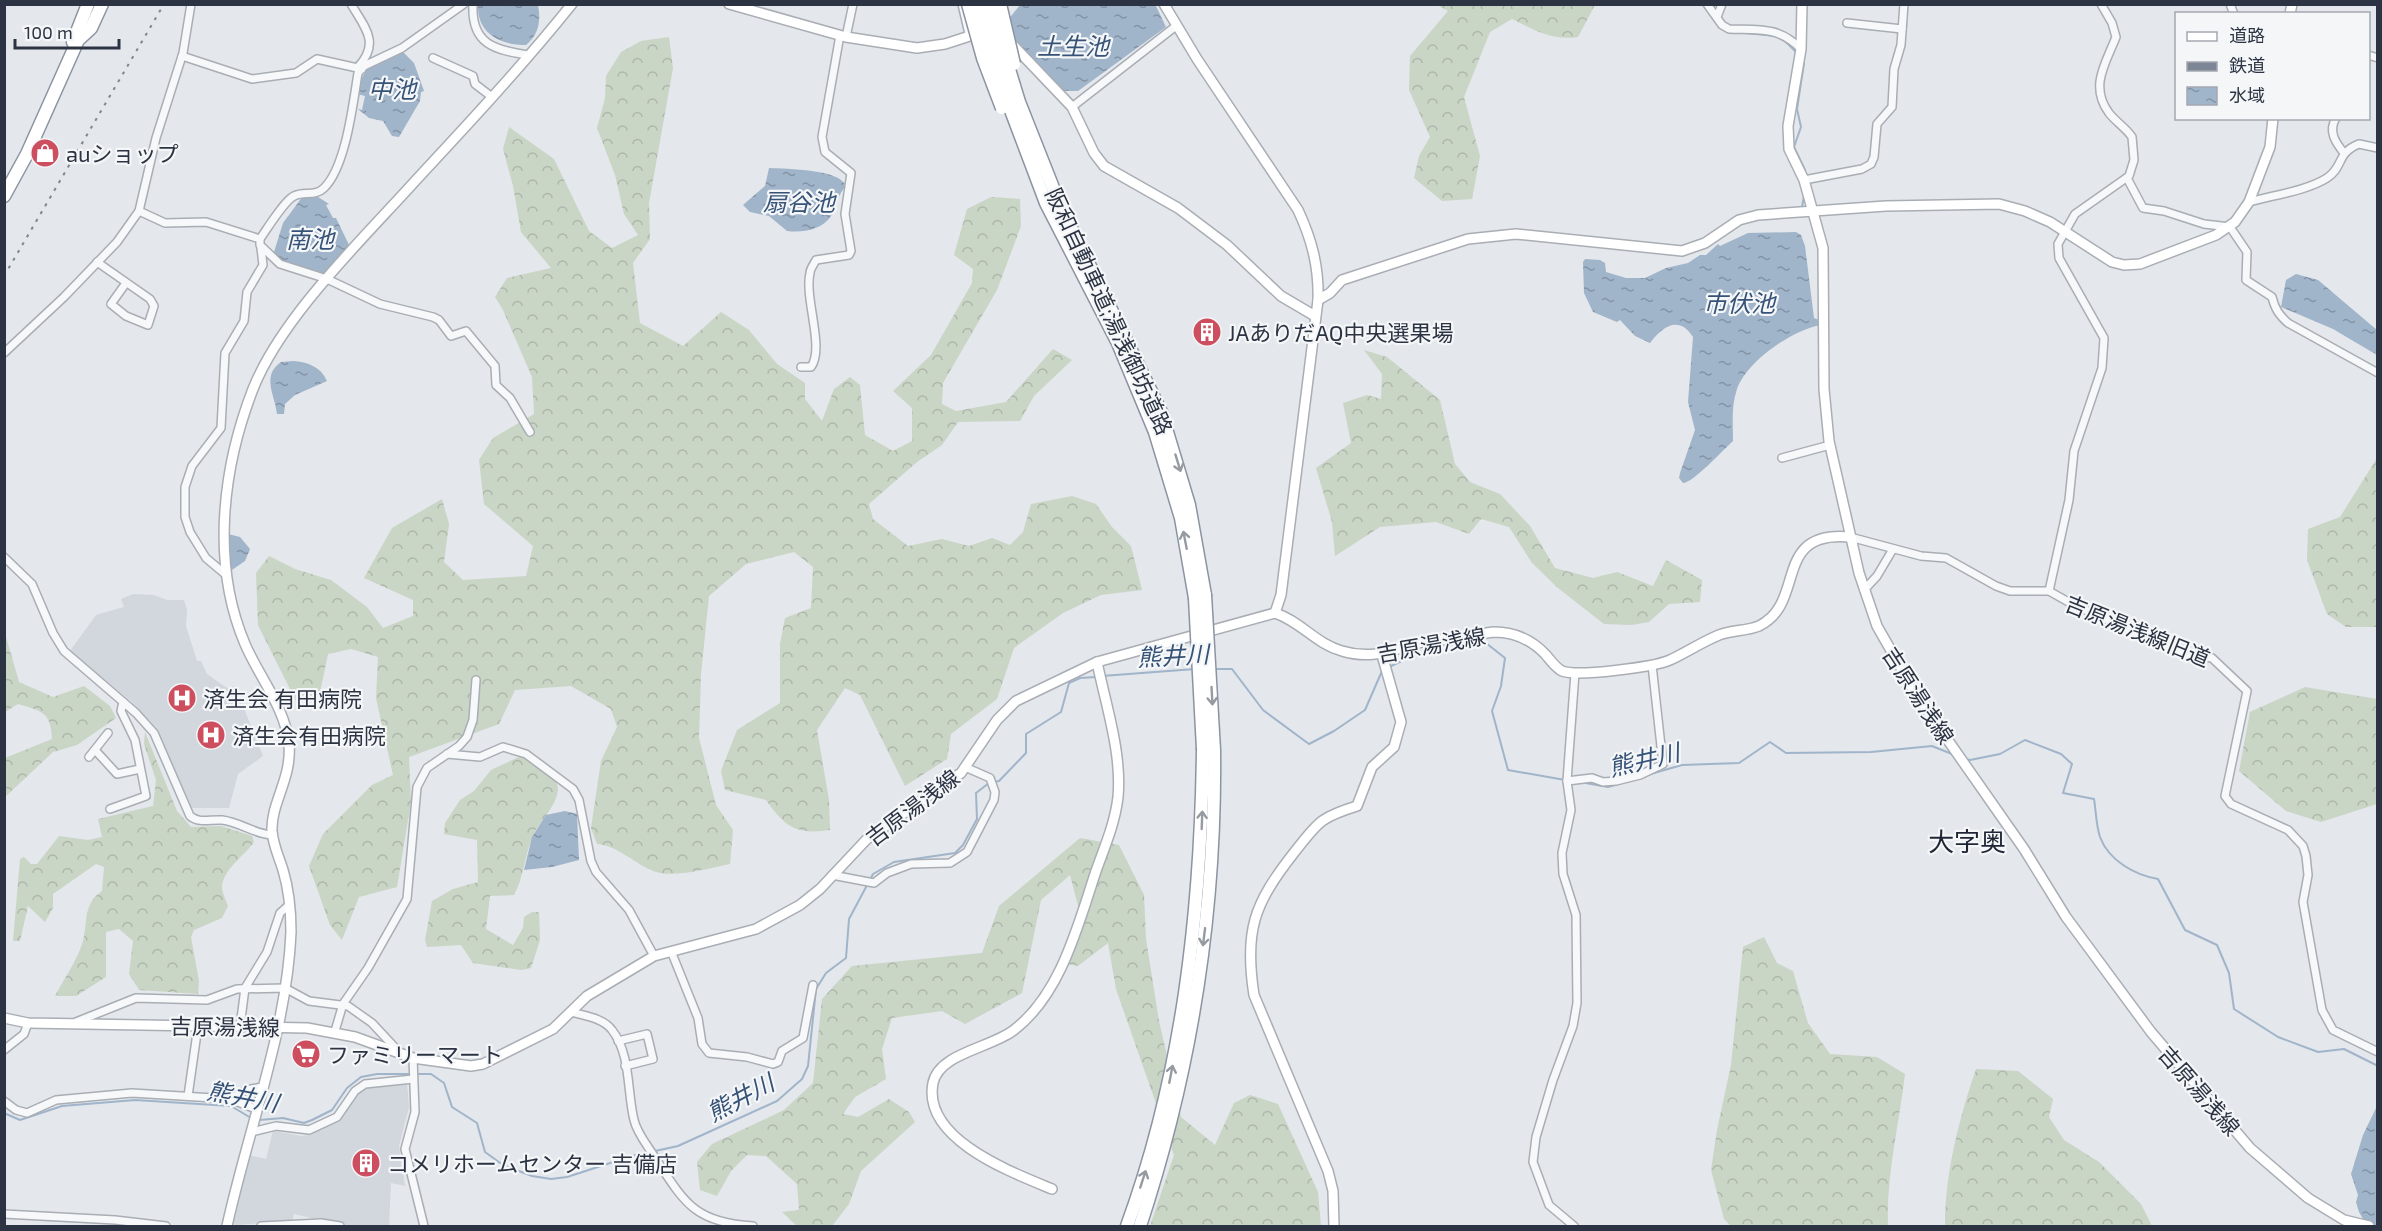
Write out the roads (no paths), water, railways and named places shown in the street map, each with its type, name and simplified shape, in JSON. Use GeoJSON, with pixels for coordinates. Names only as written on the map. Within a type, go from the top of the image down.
{"type":"FeatureCollection","features":[{"type":"Feature","properties":{"kind":"highway"},"geometry":{"type":"LineString","coordinates":[[55,94],[88,4]]}},
{"type":"Feature","properties":{"kind":"highway"},"geometry":{"type":"LineString","coordinates":[[4,196],[55,94],[94,4]]}},
{"type":"Feature","properties":{"kind":"highway"},"geometry":{"type":"LineString","coordinates":[[78,40],[90,28],[102,4]]}},
{"type":"Feature","properties":{"kind":"highway","name":"阪和自動車道;湯浅御坊道路"},"geometry":{"type":"LineString","coordinates":[[979,4],[1046,202],[1128,364],[1155,432],[1200,597]]}},
{"type":"Feature","properties":{"kind":"highway","name":"阪和自動車道;湯浅御坊道路"},"geometry":{"type":"LineString","coordinates":[[989,4],[1014,104],[1161,412],[1189,506],[1200,597],[1208,749],[1214,813],[1205,878],[1193,1017],[1140,1227]]}},
{"type":"Feature","properties":{"kind":"highway"},"geometry":{"type":"LineString","coordinates":[[1000,4],[1014,104]]}},
{"type":"Feature","properties":{"kind":"highway"},"geometry":{"type":"LineString","coordinates":[[966,5],[982,58],[1014,104]]}},
{"type":"Feature","properties":{"kind":"highway","name":"阪和自動車道;湯浅御坊道路"},"geometry":{"type":"LineString","coordinates":[[1127,1227],[1164,1131]]}},
{"type":"Feature","properties":{"kind":"street"},"geometry":{"type":"LineString","coordinates":[[4,353],[64,297],[117,242],[139,211],[154,146],[182,56],[191,4]]}},
{"type":"Feature","properties":{"kind":"street"},"geometry":{"type":"LineString","coordinates":[[225,574],[207,558],[190,532],[184,517],[185,488],[192,466],[221,428],[225,354],[243,321],[247,292],[263,265],[260,239],[291,199],[300,194],[314,194],[324,189],[333,176],[341,154],[358,74],[369,54],[370,45],[366,30],[351,4]]}},
{"type":"Feature","properties":{"kind":"street"},"geometry":{"type":"LineString","coordinates":[[182,56],[252,79],[296,73],[317,59],[360,68],[380,56],[402,48],[464,4]]}},
{"type":"Feature","properties":{"kind":"street"},"geometry":{"type":"LineString","coordinates":[[473,4],[474,22],[480,38],[499,49],[528,56]]}},
{"type":"Feature","properties":{"kind":"street"},"geometry":{"type":"LineString","coordinates":[[227,1227],[277,1026],[285,988],[291,930],[289,905],[272,835],[275,809],[287,775],[288,736],[275,702],[240,630],[225,574],[224,522],[230,481],[253,390],[266,362],[327,279],[492,97],[572,4]]}},
{"type":"Feature","properties":{"kind":"street"},"geometry":{"type":"LineString","coordinates":[[729,4],[843,36],[917,48],[945,44],[969,34],[995,33],[1010,42],[1072,107],[1080,117],[1091,148],[1104,166],[1178,208],[1227,245],[1281,296],[1315,316]]}},
{"type":"Feature","properties":{"kind":"street"},"geometry":{"type":"LineString","coordinates":[[801,367],[811,367],[814,363],[810,273],[816,260],[849,255],[851,251],[845,214],[851,173],[825,152],[822,137],[843,36],[853,4]]}},
{"type":"Feature","properties":{"kind":"street"},"geometry":{"type":"LineString","coordinates":[[1164,4],[1176,26],[1298,210],[1311,237],[1317,263],[1318,300],[1281,596],[1275,613]]}},
{"type":"Feature","properties":{"kind":"street"},"geometry":{"type":"LineString","coordinates":[[1707,4],[1722,25],[1729,29],[1785,34],[1801,48]]}},
{"type":"Feature","properties":{"kind":"street"},"geometry":{"type":"LineString","coordinates":[[1717,18],[1722,4]]}},
{"type":"Feature","properties":{"kind":"street","name":"吉原湯浅線"},"geometry":{"type":"LineString","coordinates":[[1802,4],[1801,48],[1788,135],[1790,150],[1804,180],[1823,248],[1824,388],[1830,445],[1850,537],[1864,590],[1877,626],[1893,658],[2024,849],[2066,917],[2151,1032],[2250,1148],[2308,1198],[2344,1220],[2369,1227]]}},
{"type":"Feature","properties":{"kind":"street"},"geometry":{"type":"LineString","coordinates":[[1804,180],[1862,169],[1871,164],[1874,157],[1877,124],[1892,107],[1894,69],[1902,29],[1904,4]]}},
{"type":"Feature","properties":{"kind":"street"},"geometry":{"type":"LineString","coordinates":[[2049,591],[2069,500],[2073,451],[2102,368],[2104,338],[2058,258],[2058,244],[2080,208],[2127,178],[2134,160],[2133,137],[2108,111],[2099,87],[2102,64],[2116,37],[2112,23],[2101,4]]}},
{"type":"Feature","properties":{"kind":"street"},"geometry":{"type":"LineString","coordinates":[[966,5],[969,34]]}},
{"type":"Feature","properties":{"kind":"street"},"geometry":{"type":"LineString","coordinates":[[1847,23],[1902,29]]}},
{"type":"Feature","properties":{"kind":"street"},"geometry":{"type":"LineString","coordinates":[[1072,107],[1176,26]]}},
{"type":"Feature","properties":{"kind":"street"},"geometry":{"type":"LineString","coordinates":[[433,58],[473,76],[476,84],[492,97]]}},
{"type":"Feature","properties":{"kind":"street"},"geometry":{"type":"LineString","coordinates":[[1318,300],[1330,294],[1342,280],[1468,239],[1516,234],[1682,252],[1705,243],[1740,220],[1758,215],[1886,206],[1988,203],[2025,211],[2065,230],[2112,262],[2140,264],[2174,252],[2230,227],[2249,202],[2271,147],[2273,120]]}},
{"type":"Feature","properties":{"kind":"street"},"geometry":{"type":"LineString","coordinates":[[2335,120],[2333,137],[2344,153]]}},
{"type":"Feature","properties":{"kind":"street"},"geometry":{"type":"LineString","coordinates":[[2249,202],[2326,179],[2337,167],[2344,153],[2359,144],[2378,148]]}},
{"type":"Feature","properties":{"kind":"street"},"geometry":{"type":"LineString","coordinates":[[2127,178],[2143,208],[2164,211],[2204,224],[2230,227],[2247,252],[2246,280],[2272,297],[2275,310],[2280,316],[2288,323],[2378,373]]}},
{"type":"Feature","properties":{"kind":"street"},"geometry":{"type":"LineString","coordinates":[[139,211],[165,223],[206,222],[260,239]]}},
{"type":"Feature","properties":{"kind":"street"},"geometry":{"type":"LineString","coordinates":[[261,248],[280,264],[327,279],[380,304],[440,320],[451,336],[466,331],[495,366],[496,385],[510,398],[530,432]]}},
{"type":"Feature","properties":{"kind":"street"},"geometry":{"type":"LineString","coordinates":[[97,262],[126,283],[153,303],[148,325],[126,316],[111,304],[126,283]]}},
{"type":"Feature","properties":{"kind":"street"},"geometry":{"type":"LineString","coordinates":[[1782,458],[1830,445]]}},
{"type":"Feature","properties":{"kind":"street"},"geometry":{"type":"LineString","coordinates":[[1574,1227],[1549,1205],[1533,1162],[1536,1137],[1553,1080],[1574,1026],[1577,1003],[1576,915],[1563,874],[1562,853],[1571,810],[1568,781],[1575,673],[1652,665],[1669,660],[1702,641],[1759,626],[1770,617],[1781,601],[1803,549],[1818,538],[1850,537]]}},
{"type":"Feature","properties":{"kind":"street","name":"吉原湯浅線旧道"},"geometry":{"type":"LineString","coordinates":[[1850,537],[1921,556],[1946,558],[1996,586],[2010,591],[2049,591],[2072,604],[2179,652],[2212,658],[2247,692],[2225,796],[2231,804],[2288,830],[2303,846],[2307,856],[2308,875],[2303,902],[2322,1010],[2333,1030],[2378,1052]]}},
{"type":"Feature","properties":{"kind":"street"},"geometry":{"type":"LineString","coordinates":[[1864,590],[1877,576],[1893,549]]}},
{"type":"Feature","properties":{"kind":"street"},"geometry":{"type":"LineString","coordinates":[[4,557],[32,584],[53,633],[64,651],[123,702],[154,733],[190,816],[195,820],[224,820],[258,833],[272,835]]}},
{"type":"Feature","properties":{"kind":"street","name":"吉原湯浅線"},"geometry":{"type":"LineString","coordinates":[[4,1018],[28,1023],[277,1026],[334,1031],[413,1058],[471,1066],[483,1064],[553,1029],[607,982],[654,956],[756,929],[782,917],[800,905],[867,838],[888,821],[945,786],[965,767],[998,720],[1016,701],[1097,662],[1275,613],[1286,616],[1324,644],[1342,651],[1382,655],[1429,640],[1493,632],[1510,634],[1534,643],[1562,670],[1575,673]]}},
{"type":"Feature","properties":{"kind":"street"},"geometry":{"type":"LineString","coordinates":[[1334,1227],[1333,1191],[1328,1171],[1254,995],[1251,944],[1257,911],[1273,880],[1318,823],[1328,815],[1357,806],[1372,767],[1394,747],[1401,722],[1382,655]]}},
{"type":"Feature","properties":{"kind":"street"},"geometry":{"type":"LineString","coordinates":[[1052,1190],[969,1148],[942,1124],[934,1112],[933,1083],[938,1071],[951,1058],[993,1044],[1014,1030],[1034,1012],[1056,977],[1113,825],[1118,797],[1118,762],[1097,662]]}},
{"type":"Feature","properties":{"kind":"street"},"geometry":{"type":"LineString","coordinates":[[1568,781],[1592,778],[1603,782],[1616,781],[1640,775],[1663,764],[1652,665]]}},
{"type":"Feature","properties":{"kind":"street"},"geometry":{"type":"LineString","coordinates":[[334,1031],[343,1004],[368,968],[407,899],[417,787],[427,768],[459,746],[467,737],[473,720],[476,680]]}},
{"type":"Feature","properties":{"kind":"street"},"geometry":{"type":"LineString","coordinates":[[110,809],[146,796],[135,740],[122,715],[123,702]]}},
{"type":"Feature","properties":{"kind":"street"},"geometry":{"type":"LineString","coordinates":[[89,757],[108,733]]}},
{"type":"Feature","properties":{"kind":"street"},"geometry":{"type":"LineString","coordinates":[[447,754],[480,757],[503,747],[525,754],[573,789],[579,800],[591,861],[596,872],[629,910],[654,956]]}},
{"type":"Feature","properties":{"kind":"street"},"geometry":{"type":"LineString","coordinates":[[95,750],[117,774],[140,769]]}},
{"type":"Feature","properties":{"kind":"street"},"geometry":{"type":"LineString","coordinates":[[832,875],[874,883],[886,873],[911,864],[950,863],[967,852],[994,800],[995,792],[990,778],[965,767]]}},
{"type":"Feature","properties":{"kind":"street"},"geometry":{"type":"LineString","coordinates":[[240,1027],[245,988],[267,952],[280,913],[289,905]]}},
{"type":"Feature","properties":{"kind":"street"},"geometry":{"type":"LineString","coordinates":[[671,951],[696,1012],[702,1044],[709,1053],[747,1057],[773,1064],[778,1062],[782,1051],[803,1038],[813,986]]}},
{"type":"Feature","properties":{"kind":"street"},"geometry":{"type":"LineString","coordinates":[[70,1024],[103,1013],[136,998],[207,1000],[245,988],[285,988],[309,1000],[343,1004],[372,1023],[400,1054]]}},
{"type":"Feature","properties":{"kind":"street"},"geometry":{"type":"LineString","coordinates":[[571,1012],[602,1022],[615,1033],[625,1066],[634,1122],[678,1192],[693,1208],[717,1223],[753,1227]]}},
{"type":"Feature","properties":{"kind":"street"},"geometry":{"type":"LineString","coordinates":[[4,1050],[24,1034],[28,1023]]}},
{"type":"Feature","properties":{"kind":"street"},"geometry":{"type":"LineString","coordinates":[[188,1096],[198,1026]]}},
{"type":"Feature","properties":{"kind":"street"},"geometry":{"type":"LineString","coordinates":[[618,1041],[647,1034],[653,1059],[625,1066]]}},
{"type":"Feature","properties":{"kind":"street"},"geometry":{"type":"LineString","coordinates":[[413,1058],[415,1112],[405,1149],[424,1227]]}},
{"type":"Feature","properties":{"kind":"street"},"geometry":{"type":"LineString","coordinates":[[252,1129],[276,1126],[309,1130],[337,1118],[355,1091],[365,1084],[413,1079]]}},
{"type":"Feature","properties":{"kind":"street"},"geometry":{"type":"LineString","coordinates":[[230,1099],[246,1090],[262,1087]]}},
{"type":"Feature","properties":{"kind":"street"},"geometry":{"type":"LineString","coordinates":[[4,1101],[18,1111],[27,1113],[60,1099],[128,1093],[230,1099],[256,1111]]}},
{"type":"Feature","properties":{"kind":"street"},"geometry":{"type":"LineString","coordinates":[[4,1214],[116,1220],[166,1227]]}},
{"type":"Feature","properties":{"kind":"street"},"geometry":{"type":"LineString","coordinates":[[261,1227],[321,1222],[340,1227]]}},
{"type":"Feature","properties":{"kind":"water","name":"土生池"},"geometry":{"type":"Polygon","coordinates":[[[1155,4],[1166,27],[1078,91],[1061,91],[1002,27],[1020,5],[1155,4]]]}},
{"type":"Feature","properties":{"kind":"water"},"geometry":{"type":"Polygon","coordinates":[[[478,5],[538,5],[539,22],[534,37],[526,45],[507,43],[492,36],[481,23],[478,5]]]}},
{"type":"Feature","properties":{"kind":"water","name":"中池"},"geometry":{"type":"Polygon","coordinates":[[[403,52],[414,63],[424,91],[421,92],[420,101],[399,137],[392,136],[383,121],[369,118],[358,109],[362,110],[365,96],[357,94],[357,91],[363,75],[373,64],[403,52]]]}},
{"type":"Feature","properties":{"kind":"water","name":"扇谷池"},"geometry":{"type":"Polygon","coordinates":[[[769,168],[824,173],[842,180],[846,186],[831,216],[822,225],[805,231],[787,231],[769,216],[750,212],[743,205],[765,186],[769,168]]]}},
{"type":"Feature","properties":{"kind":"water","name":"南池"},"geometry":{"type":"Polygon","coordinates":[[[303,196],[318,197],[329,204],[326,205],[333,218],[336,218],[350,247],[326,275],[282,261],[274,252],[283,223],[303,196]]]}},
{"type":"Feature","properties":{"kind":"water","name":"市伏池"},"geometry":{"type":"Polygon","coordinates":[[[1796,232],[1801,235],[1805,246],[1814,318],[1819,320],[1820,325],[1784,341],[1771,349],[1750,368],[1742,378],[1735,395],[1733,441],[1701,472],[1683,483],[1679,478],[1680,473],[1695,430],[1688,402],[1693,337],[1682,326],[1671,325],[1660,332],[1650,343],[1635,336],[1620,320],[1617,322],[1593,312],[1584,293],[1583,262],[1585,259],[1600,260],[1605,263],[1606,272],[1626,278],[1645,278],[1666,268],[1688,263],[1700,255],[1706,255],[1718,244],[1720,246],[1748,233],[1796,232]]]}},
{"type":"Feature","properties":{"kind":"water"},"geometry":{"type":"Polygon","coordinates":[[[2296,274],[2318,280],[2377,330],[2377,355],[2333,329],[2281,307],[2286,280],[2296,274]]]}},
{"type":"Feature","properties":{"kind":"water"},"geometry":{"type":"Polygon","coordinates":[[[293,361],[313,366],[327,381],[295,395],[285,404],[284,414],[277,414],[270,380],[272,373],[281,362],[293,361]]]}},
{"type":"Feature","properties":{"kind":"water"},"geometry":{"type":"Polygon","coordinates":[[[228,534],[240,537],[250,549],[245,561],[229,572],[228,534]]]}},
{"type":"Feature","properties":{"kind":"water"},"geometry":{"type":"Polygon","coordinates":[[[565,811],[577,814],[579,860],[552,867],[524,870],[532,837],[546,815],[565,811]]]}},
{"type":"Feature","properties":{"kind":"water"},"geometry":{"type":"Polygon","coordinates":[[[2377,1106],[2377,1226],[2367,1226],[2359,1212],[2356,1202],[2358,1195],[2351,1174],[2363,1135],[2377,1106]]]}},
{"type":"Feature","properties":{"kind":"waterway"},"geometry":{"type":"LineString","coordinates":[[1734,32],[1777,36]]}},
{"type":"Feature","properties":{"kind":"waterway"},"geometry":{"type":"LineString","coordinates":[[1786,42],[1797,53]]}},
{"type":"Feature","properties":{"kind":"waterway"},"geometry":{"type":"LineString","coordinates":[[1804,63],[1797,109],[1801,127],[1794,147],[1805,170]]}},
{"type":"Feature","properties":{"kind":"waterway"},"geometry":{"type":"LineString","coordinates":[[1802,207],[1804,196]]}},
{"type":"Feature","properties":{"kind":"waterway","name":"熊井川"},"geometry":{"type":"LineString","coordinates":[[1387,668],[1416,654],[1486,643],[1505,658],[1501,686],[1492,711],[1508,770],[1565,780]]}},
{"type":"Feature","properties":{"kind":"waterway","name":"熊井川"},"geometry":{"type":"LineString","coordinates":[[1102,676],[1195,669]]}},
{"type":"Feature","properties":{"kind":"waterway","name":"熊井川"},"geometry":{"type":"LineString","coordinates":[[1213,669],[1232,669],[1263,710],[1309,744],[1334,731],[1365,710],[1382,671]]}},
{"type":"Feature","properties":{"kind":"waterway","name":"熊井川"},"geometry":{"type":"LineString","coordinates":[[994,782],[999,781],[1026,753],[1026,734],[1061,712],[1069,683],[1080,678],[1096,677]]}},
{"type":"Feature","properties":{"kind":"waterway","name":"熊井川"},"geometry":{"type":"LineString","coordinates":[[1966,759],[2000,754],[2025,740],[2061,754],[2072,764],[2063,793],[2094,799],[2097,823],[2104,846],[2124,866],[2158,879],[2185,930],[2217,945],[2229,973],[2234,1009],[2278,1037],[2318,1052],[2344,1049],[2378,1066]]}},
{"type":"Feature","properties":{"kind":"waterway","name":"熊井川"},"geometry":{"type":"LineString","coordinates":[[1647,775],[1682,765],[1739,763],[1770,742],[1786,753],[1871,752],[1932,746],[1952,754]]}},
{"type":"Feature","properties":{"kind":"waterway","name":"熊井川"},"geometry":{"type":"LineString","coordinates":[[1580,782],[1608,787],[1618,784]]}},
{"type":"Feature","properties":{"kind":"waterway","name":"熊井川"},"geometry":{"type":"LineString","coordinates":[[259,1120],[283,1118],[304,1123],[312,1120],[332,1110],[347,1088],[361,1077],[377,1074],[431,1074],[444,1083],[452,1107],[477,1123],[485,1152],[503,1165],[532,1176],[551,1179],[567,1177],[632,1156],[678,1146],[777,1101],[802,1079],[808,1066],[816,989],[826,973],[846,958],[849,919],[873,874],[894,862],[955,853],[963,845],[977,819],[976,793],[989,783]]}},
{"type":"Feature","properties":{"kind":"waterway","name":"熊井川"},"geometry":{"type":"LineString","coordinates":[[4,1113],[20,1120],[62,1106],[135,1100],[231,1106],[251,1118]]}},
{"type":"Feature","properties":{"kind":"railway"},"geometry":{"type":"LineString","coordinates":[[4,276],[164,4]]}},
{"type":"Feature","properties":{"kind":"place","name":"auショップ"},"geometry":{"type":"Point","coordinates":[45,153]}},
{"type":"Feature","properties":{"kind":"place","name":"JAありだAQ中央選果場"},"geometry":{"type":"Point","coordinates":[1207,332]}},
{"type":"Feature","properties":{"kind":"place","name":"済生会 有田病院"},"geometry":{"type":"Point","coordinates":[182,698]}},
{"type":"Feature","properties":{"kind":"place","name":"済生会有田病院"},"geometry":{"type":"Point","coordinates":[211,735]}},
{"type":"Feature","properties":{"kind":"place","name":"ファミリーマート"},"geometry":{"type":"Point","coordinates":[306,1054]}},
{"type":"Feature","properties":{"kind":"place","name":"コメリホームセンター 吉備店"},"geometry":{"type":"Point","coordinates":[366,1163]}},
{"type":"Feature","properties":{"kind":"district","name":"大字奥"},"geometry":{"type":"Point","coordinates":[1967,840]}}]}
